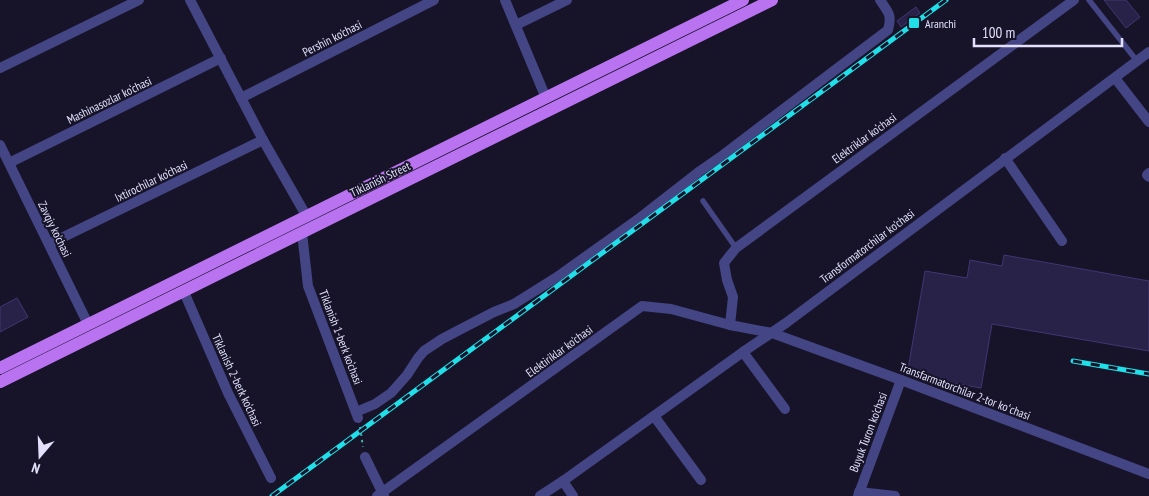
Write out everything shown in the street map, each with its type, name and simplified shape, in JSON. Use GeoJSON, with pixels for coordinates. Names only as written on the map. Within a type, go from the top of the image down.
{"type":"FeatureCollection","features":[{"type":"Feature","properties":{"kind":"main road","name":"Tiklanish Street"},"geometry":{"type":"LineString","coordinates":[[0,368],[743,0]]}},
{"type":"Feature","properties":{"kind":"main road","name":"Tiklanish Street"},"geometry":{"type":"LineString","coordinates":[[0,382],[772,0]]}},
{"type":"Feature","properties":{"kind":"main road"},"geometry":{"type":"LineString","coordinates":[[302,233],[306,216]]}},
{"type":"Feature","properties":{"kind":"street"},"geometry":{"type":"LineString","coordinates":[[0,68],[140,0]]}},
{"type":"Feature","properties":{"kind":"street"},"geometry":{"type":"LineString","coordinates":[[190,0],[263,140],[306,216]]}},
{"type":"Feature","properties":{"kind":"street","name":"Pershin ko'chasi"},"geometry":{"type":"LineString","coordinates":[[241,98],[434,0]]}},
{"type":"Feature","properties":{"kind":"street"},"geometry":{"type":"LineString","coordinates":[[505,0],[546,98]]}},
{"type":"Feature","properties":{"kind":"street"},"geometry":{"type":"LineString","coordinates":[[516,25],[567,0]]}},
{"type":"Feature","properties":{"kind":"street"},"geometry":{"type":"LineString","coordinates":[[357,415],[392,393],[424,350],[494,312],[514,304],[557,277],[641,217],[888,30],[891,21],[890,17],[880,0]]}},
{"type":"Feature","properties":{"kind":"street","name":"Elektriklar ko‘chasi"},"geometry":{"type":"LineString","coordinates":[[730,325],[733,296],[727,280],[724,263],[736,248],[1074,0]]}},
{"type":"Feature","properties":{"kind":"street","name":"Transformatorchilar ko'chasi"},"geometry":{"type":"LineString","coordinates":[[540,496],[772,333],[1149,52]]}},
{"type":"Feature","properties":{"kind":"street","name":"Mashinasozlar ko‘chasi"},"geometry":{"type":"LineString","coordinates":[[9,163],[220,58]]}},
{"type":"Feature","properties":{"kind":"street"},"geometry":{"type":"LineString","coordinates":[[1115,78],[1149,122]]}},
{"type":"Feature","properties":{"kind":"street","name":"Ixtirochilar ko‘chasi"},"geometry":{"type":"LineString","coordinates":[[49,244],[263,140]]}},
{"type":"Feature","properties":{"kind":"street","name":"Zavqiy ko'chasi"},"geometry":{"type":"LineString","coordinates":[[0,145],[88,324]]}},
{"type":"Feature","properties":{"kind":"street"},"geometry":{"type":"LineString","coordinates":[[1006,158],[1062,241]]}},
{"type":"Feature","properties":{"kind":"street"},"geometry":{"type":"LineString","coordinates":[[1149,173],[1149,177]]}},
{"type":"Feature","properties":{"kind":"street","name":"Tiklanish 1-berk ko‘chasi"},"geometry":{"type":"LineString","coordinates":[[302,233],[308,286],[357,415]]}},
{"type":"Feature","properties":{"kind":"street","name":"Tiklanish 2-berk ko‘chasi"},"geometry":{"type":"LineString","coordinates":[[184,292],[228,392],[271,478]]}},
{"type":"Feature","properties":{"kind":"street","name":"Elektiriklar ko'chasi"},"geometry":{"type":"LineString","coordinates":[[365,457],[381,495],[642,306],[671,310],[730,325],[772,333]]}},
{"type":"Feature","properties":{"kind":"street","name":"Transfarmatorchilar 2-tor koʻchasi"},"geometry":{"type":"LineString","coordinates":[[772,333],[1149,474]]}},
{"type":"Feature","properties":{"kind":"street"},"geometry":{"type":"LineString","coordinates":[[743,352],[785,409]]}},
{"type":"Feature","properties":{"kind":"street","name":"Buyuk Turon ko'chasi"},"geometry":{"type":"LineString","coordinates":[[895,496],[858,494],[901,380]]}},
{"type":"Feature","properties":{"kind":"street"},"geometry":{"type":"LineString","coordinates":[[654,416],[701,480]]}},
{"type":"Feature","properties":{"kind":"street"},"geometry":{"type":"LineString","coordinates":[[563,481],[573,496]]}},
{"type":"Feature","properties":{"kind":"lane"},"geometry":{"type":"LineString","coordinates":[[1089,0],[1137,61]]}},
{"type":"Feature","properties":{"kind":"lane"},"geometry":{"type":"LineString","coordinates":[[703,201],[736,248]]}},
{"type":"Feature","properties":{"kind":"path"},"geometry":{"type":"LineString","coordinates":[[357,415],[362,442]]}},
{"type":"Feature","properties":{"kind":"building"},"geometry":{"type":"Polygon","coordinates":[[[1104,0],[1126,0],[1140,17],[1126,28],[1104,0]]]}},
{"type":"Feature","properties":{"kind":"building"},"geometry":{"type":"Polygon","coordinates":[[[916,7],[920,13],[901,27],[897,21],[916,7]]]}},
{"type":"Feature","properties":{"kind":"building"},"geometry":{"type":"Polygon","coordinates":[[[1004,255],[1149,281],[1149,351],[992,324],[981,388],[907,375],[925,271],[967,278],[970,260],[1002,266],[1004,255]]]}},
{"type":"Feature","properties":{"kind":"building"},"geometry":{"type":"Polygon","coordinates":[[[17,298],[28,317],[0,332],[0,307],[17,298]]]}},
{"type":"Feature","properties":{"kind":"railway"},"geometry":{"type":"LineString","coordinates":[[272,496],[946,0]]}},
{"type":"Feature","properties":{"kind":"railway"},"geometry":{"type":"LineString","coordinates":[[1073,361],[1149,374]]}},
{"type":"Feature","properties":{"kind":"place","name":"Aranchi"},"geometry":{"type":"Point","coordinates":[914,23]}}]}
